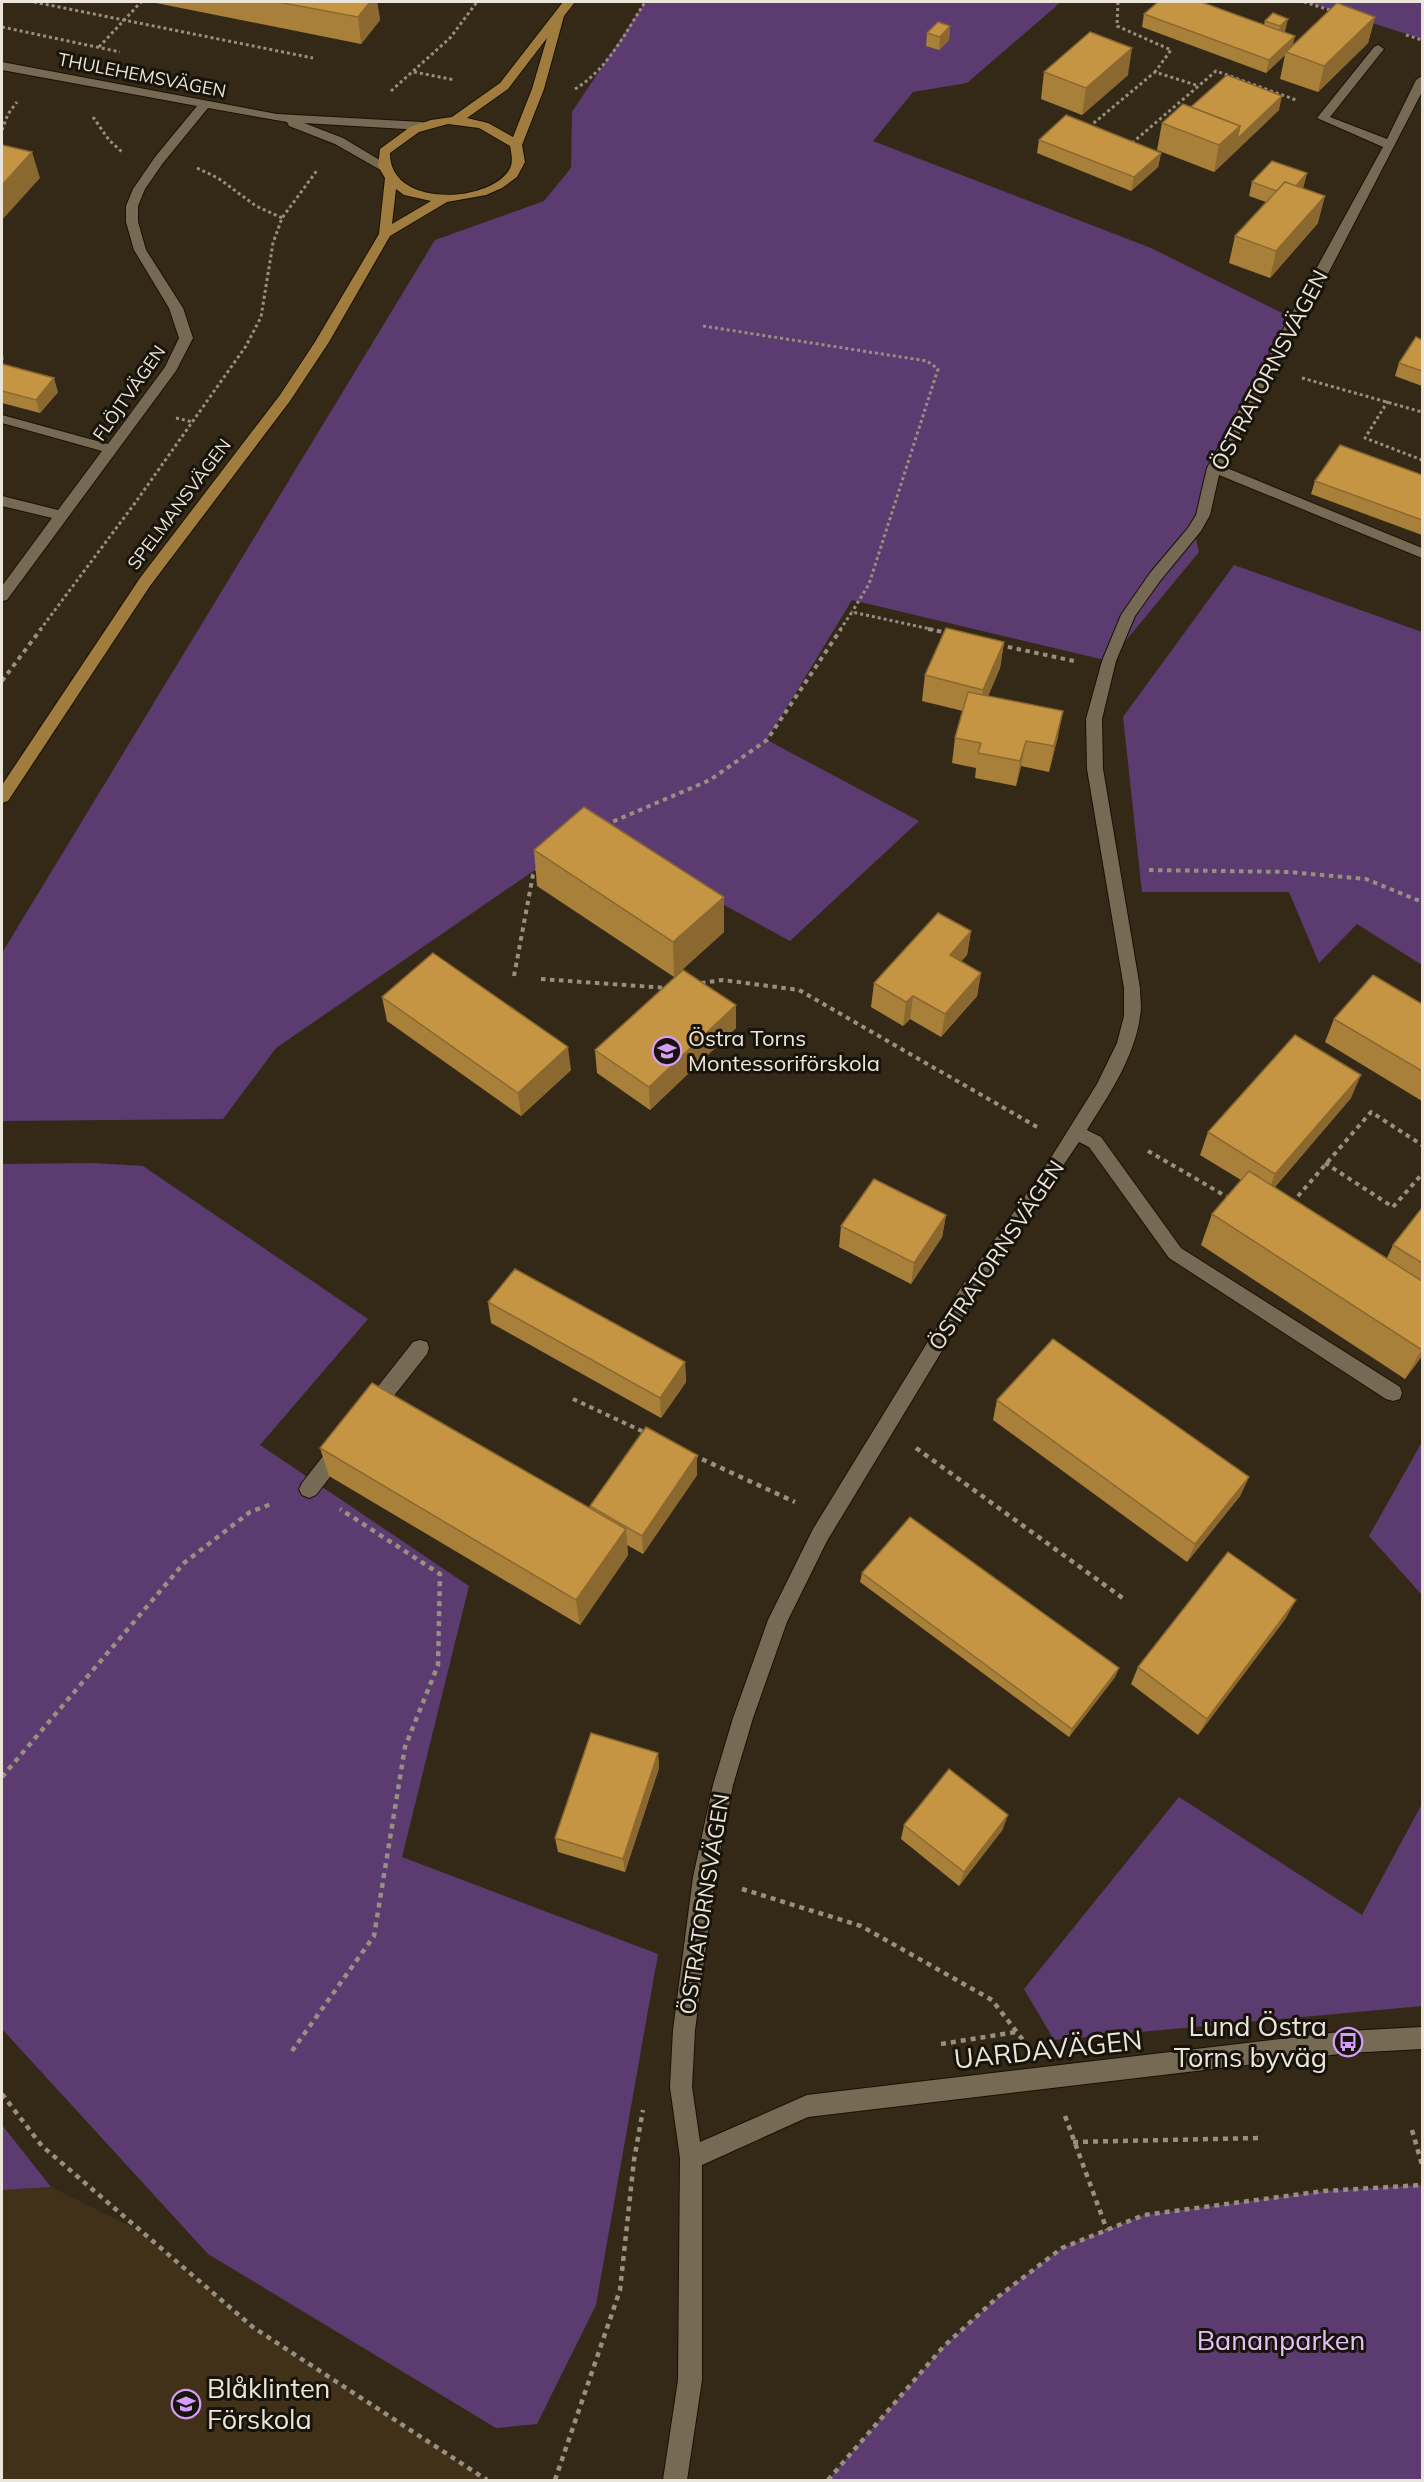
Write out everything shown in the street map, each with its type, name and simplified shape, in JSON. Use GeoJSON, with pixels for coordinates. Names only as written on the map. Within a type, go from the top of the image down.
{"type":"FeatureCollection","features":[{"type":"Feature","properties":{"kind":"main road","name":"SPELMANSVÄGEN"},"geometry":{"type":"LineString","coordinates":[[456,120],[504,86],[569,2]]}},
{"type":"Feature","properties":{"kind":"main road","name":"SPELMANSVÄGEN"},"geometry":{"type":"LineString","coordinates":[[388,174],[405,189],[422,196],[443,199],[458,199],[485,193],[510,177],[519,162],[516,145],[538,89],[559,17]]}},
{"type":"Feature","properties":{"kind":"main road","name":"SPELMANSVÄGEN"},"geometry":{"type":"LineString","coordinates":[[386,234],[388,174],[384,152],[400,136],[422,126],[456,120],[479,122],[501,132],[516,145]]}},
{"type":"Feature","properties":{"kind":"main road","name":"SPELMANSVÄGEN"},"geometry":{"type":"LineString","coordinates":[[2,797],[145,582],[285,398],[322,342],[386,234],[443,199]]}},
{"type":"Feature","properties":{"kind":"street"},"geometry":{"type":"LineString","coordinates":[[1378,49],[1323,118],[1390,145]]}},
{"type":"Feature","properties":{"kind":"street","name":"THULEHEMSVÄGEN"},"geometry":{"type":"LineString","coordinates":[[2,66],[277,118],[422,126]]}},
{"type":"Feature","properties":{"kind":"street","name":"ÖSTRATORNSVÄGEN"},"geometry":{"type":"LineString","coordinates":[[675,2481],[690,2380],[691,2158],[681,2087],[684,2030],[704,1877],[723,1785],[743,1718],[778,1620],[830,1518],[968,1292],[1073,1139],[1104,1089],[1125,1043],[1132,1016],[1132,988],[1095,769],[1094,718],[1107,669],[1128,615],[1155,577],[1194,531],[1203,515],[1214,468],[1390,145],[1422,80]]}},
{"type":"Feature","properties":{"kind":"street","name":"FLÖJTVÄGEN"},"geometry":{"type":"LineString","coordinates":[[3,593],[171,368],[186,338],[176,308],[140,250],[132,222],[132,206],[139,189],[159,160],[204,105]]}},
{"type":"Feature","properties":{"kind":"street","name":"THULEHEMSVÄGEN"},"geometry":{"type":"LineString","coordinates":[[277,118],[339,141],[388,174]]}},
{"type":"Feature","properties":{"kind":"street"},"geometry":{"type":"LineString","coordinates":[[2,419],[111,449]]}},
{"type":"Feature","properties":{"kind":"street"},"geometry":{"type":"LineString","coordinates":[[1214,468],[1422,553]]}},
{"type":"Feature","properties":{"kind":"street"},"geometry":{"type":"LineString","coordinates":[[2,501],[62,516]]}},
{"type":"Feature","properties":{"kind":"street"},"geometry":{"type":"LineString","coordinates":[[1073,1139],[1095,1142],[1175,1253],[1393,1393]]}},
{"type":"Feature","properties":{"kind":"street"},"geometry":{"type":"LineString","coordinates":[[309,1490],[420,1348]]}},
{"type":"Feature","properties":{"kind":"street","name":"UARDAVÄGEN"},"geometry":{"type":"LineString","coordinates":[[691,2158],[807,2106],[1348,2042],[1422,2037]]}},
{"type":"Feature","properties":{"kind":"path"},"geometry":{"type":"LineString","coordinates":[[34,2],[313,58]]}},
{"type":"Feature","properties":{"kind":"path"},"geometry":{"type":"LineString","coordinates":[[99,47],[141,2]]}},
{"type":"Feature","properties":{"kind":"path"},"geometry":{"type":"LineString","coordinates":[[359,121],[450,38],[477,2]]}},
{"type":"Feature","properties":{"kind":"path"},"geometry":{"type":"LineString","coordinates":[[1096,130],[1087,126],[1155,72],[1171,50],[1117,26],[1118,2]]}},
{"type":"Feature","properties":{"kind":"path"},"geometry":{"type":"LineString","coordinates":[[1124,140],[1134,143],[1216,71],[1328,112]]}},
{"type":"Feature","properties":{"kind":"path"},"geometry":{"type":"LineString","coordinates":[[1155,72],[1199,86]]}},
{"type":"Feature","properties":{"kind":"path"},"geometry":{"type":"LineString","coordinates":[[2,130],[8,114],[17,102]]}},
{"type":"Feature","properties":{"kind":"path"},"geometry":{"type":"LineString","coordinates":[[2,681],[135,503],[246,346],[261,317],[273,243],[282,218],[339,141]]}},
{"type":"Feature","properties":{"kind":"path"},"geometry":{"type":"LineString","coordinates":[[600,828],[710,780],[767,740],[869,584],[938,369],[927,361],[703,326]]}},
{"type":"Feature","properties":{"kind":"path"},"geometry":{"type":"LineString","coordinates":[[1269,370],[1422,412]]}},
{"type":"Feature","properties":{"kind":"path"},"geometry":{"type":"LineString","coordinates":[[1388,401],[1365,438],[1422,460]]}},
{"type":"Feature","properties":{"kind":"path"},"geometry":{"type":"LineString","coordinates":[[852,612],[956,635]]}},
{"type":"Feature","properties":{"kind":"path"},"geometry":{"type":"LineString","coordinates":[[991,643],[1107,669]]}},
{"type":"Feature","properties":{"kind":"path"},"geometry":{"type":"LineString","coordinates":[[514,976],[533,875],[539,868]]}},
{"type":"Feature","properties":{"kind":"path"},"geometry":{"type":"LineString","coordinates":[[1111,870],[1289,872],[1366,879],[1422,902]]}},
{"type":"Feature","properties":{"kind":"path"},"geometry":{"type":"LineString","coordinates":[[541,979],[673,987]]}},
{"type":"Feature","properties":{"kind":"path"},"geometry":{"type":"LineString","coordinates":[[693,984],[723,980],[799,990],[1073,1139]]}},
{"type":"Feature","properties":{"kind":"path"},"geometry":{"type":"LineString","coordinates":[[1286,1210],[1371,1112],[1422,1145]]}},
{"type":"Feature","properties":{"kind":"path"},"geometry":{"type":"LineString","coordinates":[[1095,1142],[1123,1136],[1230,1198],[1241,1200]]}},
{"type":"Feature","properties":{"kind":"path"},"geometry":{"type":"LineString","coordinates":[[1325,1163],[1393,1207],[1422,1174]]}},
{"type":"Feature","properties":{"kind":"path"},"geometry":{"type":"LineString","coordinates":[[573,1399],[648,1434]]}},
{"type":"Feature","properties":{"kind":"path"},"geometry":{"type":"LineString","coordinates":[[887,1426],[1124,1599]]}},
{"type":"Feature","properties":{"kind":"path"},"geometry":{"type":"LineString","coordinates":[[691,1454],[830,1518]]}},
{"type":"Feature","properties":{"kind":"path"},"geometry":{"type":"LineString","coordinates":[[2,1777],[184,1563],[250,1512],[309,1490],[441,1574],[438,1665],[405,1747],[374,1936],[292,2051]]}},
{"type":"Feature","properties":{"kind":"path"},"geometry":{"type":"LineString","coordinates":[[704,1877],[861,1926],[992,2000],[1054,2078],[1073,2142],[1107,2230]]}},
{"type":"Feature","properties":{"kind":"path"},"geometry":{"type":"LineString","coordinates":[[941,2044],[1017,2032]]}},
{"type":"Feature","properties":{"kind":"path"},"geometry":{"type":"LineString","coordinates":[[2,2094],[42,2146],[254,2328],[487,2481]]}},
{"type":"Feature","properties":{"kind":"path"},"geometry":{"type":"LineString","coordinates":[[555,2481],[620,2290],[634,2160],[645,2098]]}},
{"type":"Feature","properties":{"kind":"path"},"geometry":{"type":"LineString","coordinates":[[1412,2130],[1422,2165]]}},
{"type":"Feature","properties":{"kind":"path"},"geometry":{"type":"LineString","coordinates":[[1073,2142],[1259,2138]]}},
{"type":"Feature","properties":{"kind":"path"},"geometry":{"type":"LineString","coordinates":[[828,2481],[943,2347],[999,2296],[1062,2248],[1144,2215],[1324,2191],[1422,2185]]}},
{"type":"Feature","properties":{"kind":"shaded area","name":"Blåklinten Förskola"},"geometry":{"type":"Polygon","coordinates":[[[51,2187],[136,2229],[254,2328],[487,2480],[2,2480],[2,2190],[51,2187]]]}},
{"type":"Feature","properties":{"kind":"green space"},"geometry":{"type":"Polygon","coordinates":[[[645,2],[1061,2],[967,83],[913,92],[873,141],[1151,248],[1296,320],[1214,468],[1194,531],[1199,552],[1109,661],[852,600],[767,740],[919,821],[790,941],[590,832],[276,1048],[223,1119],[2,1121],[2,953],[435,240],[544,201],[571,168],[572,112],[645,2]]]}},
{"type":"Feature","properties":{"kind":"green space"},"geometry":{"type":"Polygon","coordinates":[[[1307,2],[1422,2],[1422,39],[1307,2]]]}},
{"type":"Feature","properties":{"kind":"green space"},"geometry":{"type":"Polygon","coordinates":[[[1234,565],[1422,632],[1422,965],[1357,924],[1319,963],[1289,892],[1142,892],[1123,717],[1234,565]]]}},
{"type":"Feature","properties":{"kind":"green space"},"geometry":{"type":"Polygon","coordinates":[[[93,1163],[143,1166],[368,1319],[260,1445],[469,1586],[402,1857],[658,1954],[596,2305],[537,2424],[496,2428],[208,2254],[2,2029],[2,1164],[93,1163]]]}},
{"type":"Feature","properties":{"kind":"green space"},"geometry":{"type":"Polygon","coordinates":[[[1422,1442],[1422,1595],[1369,1536],[1422,1442]]]}},
{"type":"Feature","properties":{"kind":"green space"},"geometry":{"type":"Polygon","coordinates":[[[1179,1797],[1362,1915],[1422,1804],[1422,2006],[1054,2040],[1024,1989],[1179,1797]]]}},
{"type":"Feature","properties":{"kind":"green space"},"geometry":{"type":"Polygon","coordinates":[[[2,2125],[51,2187],[2,2190],[2,2125]]]}},
{"type":"Feature","properties":{"kind":"green space","name":"Bananparken"},"geometry":{"type":"Polygon","coordinates":[[[1422,2185],[1422,2480],[828,2480],[943,2347],[999,2296],[1062,2248],[1144,2215],[1324,2191],[1422,2185]]]}},
{"type":"Feature","properties":{"kind":"building"},"geometry":{"type":"Polygon","coordinates":[[[278,2],[370,2],[358,17],[278,2]]]}},
{"type":"Feature","properties":{"kind":"building"},"geometry":{"type":"Polygon","coordinates":[[[1158,2],[1201,2],[1295,36],[1269,60],[1144,14],[1158,2]]]}},
{"type":"Feature","properties":{"kind":"building"},"geometry":{"type":"Polygon","coordinates":[[[1337,3],[1375,17],[1324,66],[1286,52],[1337,3]]]}},
{"type":"Feature","properties":{"kind":"building"},"geometry":{"type":"Polygon","coordinates":[[[1273,13],[1288,19],[1280,26],[1265,21],[1273,13]]]}},
{"type":"Feature","properties":{"kind":"building"},"geometry":{"type":"Polygon","coordinates":[[[938,22],[950,26],[940,37],[927,33],[938,22]]]}},
{"type":"Feature","properties":{"kind":"building"},"geometry":{"type":"Polygon","coordinates":[[[1090,32],[1132,48],[1086,88],[1044,72],[1090,32]]]}},
{"type":"Feature","properties":{"kind":"building"},"geometry":{"type":"Polygon","coordinates":[[[1227,75],[1282,96],[1237,139],[1240,126],[1191,107],[1227,75]]]}},
{"type":"Feature","properties":{"kind":"building"},"geometry":{"type":"Polygon","coordinates":[[[1183,104],[1240,126],[1219,145],[1162,123],[1183,104]]]}},
{"type":"Feature","properties":{"kind":"building"},"geometry":{"type":"Polygon","coordinates":[[[1066,115],[1161,153],[1134,177],[1039,140],[1066,115]]]}},
{"type":"Feature","properties":{"kind":"building"},"geometry":{"type":"Polygon","coordinates":[[[2,145],[32,152],[2,185],[2,145]]]}},
{"type":"Feature","properties":{"kind":"building"},"geometry":{"type":"Polygon","coordinates":[[[1272,161],[1307,173],[1296,186],[1285,182],[1277,191],[1252,182],[1272,161]]]}},
{"type":"Feature","properties":{"kind":"building"},"geometry":{"type":"Polygon","coordinates":[[[1285,182],[1325,196],[1276,251],[1235,236],[1285,182]]]}},
{"type":"Feature","properties":{"kind":"building"},"geometry":{"type":"Polygon","coordinates":[[[1416,337],[1422,340],[1422,371],[1399,363],[1416,337]]]}},
{"type":"Feature","properties":{"kind":"building"},"geometry":{"type":"Polygon","coordinates":[[[2,364],[54,378],[36,400],[2,391],[2,364]]]}},
{"type":"Feature","properties":{"kind":"building"},"geometry":{"type":"Polygon","coordinates":[[[1340,445],[1422,475],[1422,520],[1315,481],[1340,445]]]}},
{"type":"Feature","properties":{"kind":"building"},"geometry":{"type":"Polygon","coordinates":[[[946,628],[1004,642],[983,690],[925,675],[946,628]]]}},
{"type":"Feature","properties":{"kind":"building"},"geometry":{"type":"Polygon","coordinates":[[[968,692],[1063,711],[1054,746],[1026,741],[1020,761],[978,753],[981,743],[955,738],[968,692]]]}},
{"type":"Feature","properties":{"kind":"building"},"geometry":{"type":"Polygon","coordinates":[[[584,807],[724,897],[673,942],[534,850],[584,807]]]}},
{"type":"Feature","properties":{"kind":"building"},"geometry":{"type":"Polygon","coordinates":[[[938,913],[971,931],[950,955],[981,973],[945,1014],[913,996],[906,1002],[874,983],[938,913]]]}},
{"type":"Feature","properties":{"kind":"building"},"geometry":{"type":"Polygon","coordinates":[[[433,953],[568,1047],[518,1093],[382,997],[433,953]]]}},
{"type":"Feature","properties":{"kind":"building"},"geometry":{"type":"Polygon","coordinates":[[[683,970],[736,1005],[649,1087],[595,1050],[683,970]]]}},
{"type":"Feature","properties":{"kind":"building"},"geometry":{"type":"Polygon","coordinates":[[[1373,975],[1422,1004],[1422,1071],[1334,1019],[1373,975]]]}},
{"type":"Feature","properties":{"kind":"building"},"geometry":{"type":"Polygon","coordinates":[[[1295,1035],[1361,1075],[1275,1174],[1208,1132],[1295,1035]]]}},
{"type":"Feature","properties":{"kind":"building"},"geometry":{"type":"Polygon","coordinates":[[[1249,1171],[1422,1281],[1422,1350],[1212,1214],[1249,1171]]]}},
{"type":"Feature","properties":{"kind":"building"},"geometry":{"type":"Polygon","coordinates":[[[874,1179],[946,1215],[914,1263],[841,1226],[874,1179]]]}},
{"type":"Feature","properties":{"kind":"building"},"geometry":{"type":"Polygon","coordinates":[[[1422,1208],[1422,1263],[1393,1245],[1422,1208]]]}},
{"type":"Feature","properties":{"kind":"building"},"geometry":{"type":"Polygon","coordinates":[[[515,1269],[685,1362],[660,1398],[488,1302],[515,1269]]]}},
{"type":"Feature","properties":{"kind":"building"},"geometry":{"type":"Polygon","coordinates":[[[1053,1339],[1249,1477],[1195,1544],[997,1400],[1053,1339]]]}},
{"type":"Feature","properties":{"kind":"building"},"geometry":{"type":"Polygon","coordinates":[[[372,1383],[626,1529],[576,1600],[320,1448],[372,1383]]]}},
{"type":"Feature","properties":{"kind":"building"},"geometry":{"type":"Polygon","coordinates":[[[646,1427],[697,1455],[642,1536],[590,1506],[646,1427]]]}},
{"type":"Feature","properties":{"kind":"building"},"geometry":{"type":"Polygon","coordinates":[[[910,1517],[1119,1668],[1072,1729],[862,1573],[910,1517]]]}},
{"type":"Feature","properties":{"kind":"building"},"geometry":{"type":"Polygon","coordinates":[[[1228,1552],[1296,1600],[1207,1719],[1138,1667],[1228,1552]]]}},
{"type":"Feature","properties":{"kind":"building"},"geometry":{"type":"Polygon","coordinates":[[[591,1733],[658,1753],[623,1859],[555,1838],[591,1733]]]}},
{"type":"Feature","properties":{"kind":"building"},"geometry":{"type":"Polygon","coordinates":[[[949,1769],[1008,1815],[964,1872],[904,1825],[949,1769]]]}},
{"type":"Feature","properties":{"kind":"place","name":"Östra Torns Montessoriförskola"},"geometry":{"type":"Point","coordinates":[667,1051]}},
{"type":"Feature","properties":{"kind":"place","name":"Lund Östra Torns byväg"},"geometry":{"type":"Point","coordinates":[1348,2042]}},
{"type":"Feature","properties":{"kind":"place","name":"Blåklinten Förskola"},"geometry":{"type":"Point","coordinates":[186,2404]}}]}
